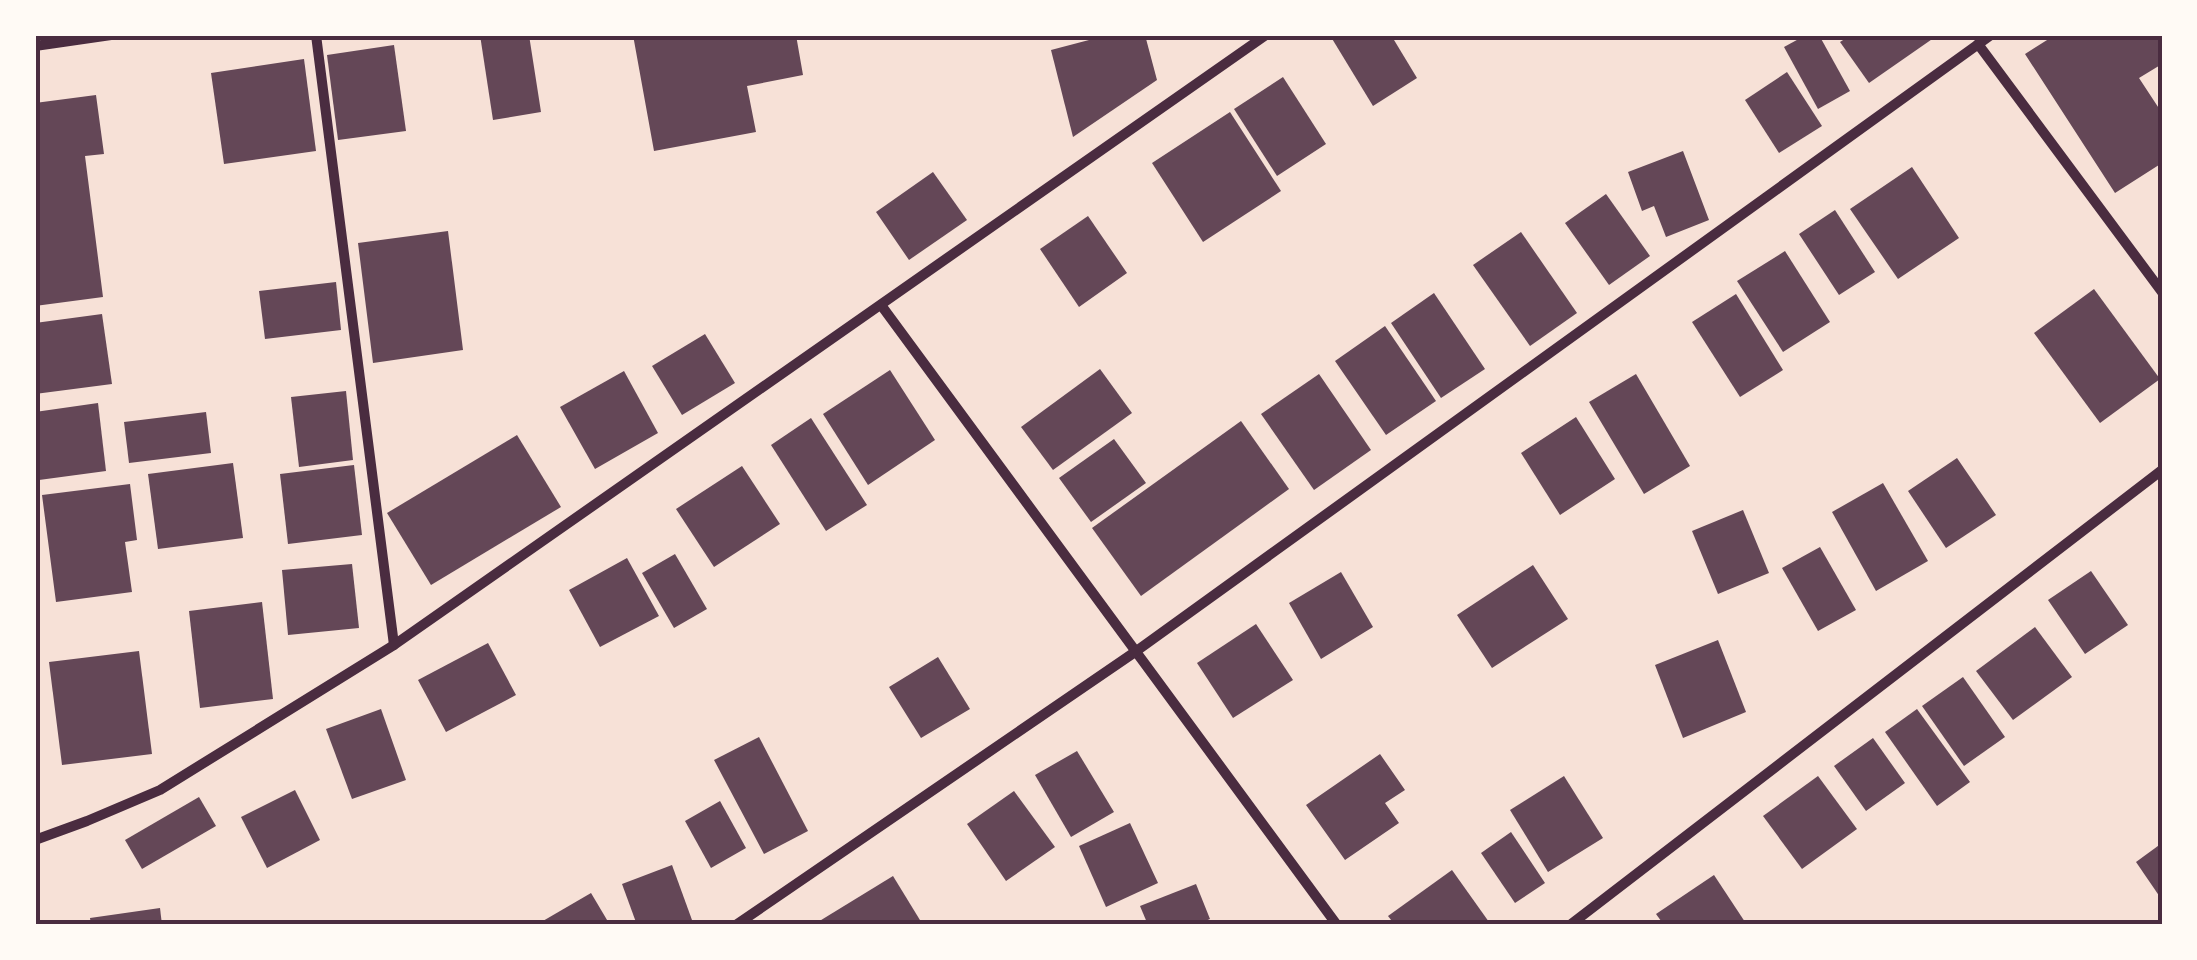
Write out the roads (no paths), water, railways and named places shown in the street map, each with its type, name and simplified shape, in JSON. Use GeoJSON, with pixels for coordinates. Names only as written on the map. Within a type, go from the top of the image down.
{"type":"FeatureCollection","features":[{"type":"Feature","properties":{"kind":"street"},"geometry":{"type":"LineString","coordinates":[[35,46],[111,35]]}},
{"type":"Feature","properties":{"kind":"street"},"geometry":{"type":"LineString","coordinates":[[316,35],[394,645]]}},
{"type":"Feature","properties":{"kind":"street"},"geometry":{"type":"LineString","coordinates":[[35,840],[160,790],[394,645],[1266,35]]}},
{"type":"Feature","properties":{"kind":"street"},"geometry":{"type":"LineString","coordinates":[[736,925],[1134,652],[1991,35]]}},
{"type":"Feature","properties":{"kind":"street"},"geometry":{"type":"LineString","coordinates":[[1978,44],[2162,292]]}},
{"type":"Feature","properties":{"kind":"street"},"geometry":{"type":"LineString","coordinates":[[881,304],[1337,925]]}},
{"type":"Feature","properties":{"kind":"street"},"geometry":{"type":"LineString","coordinates":[[1570,925],[2162,470]]}}]}
